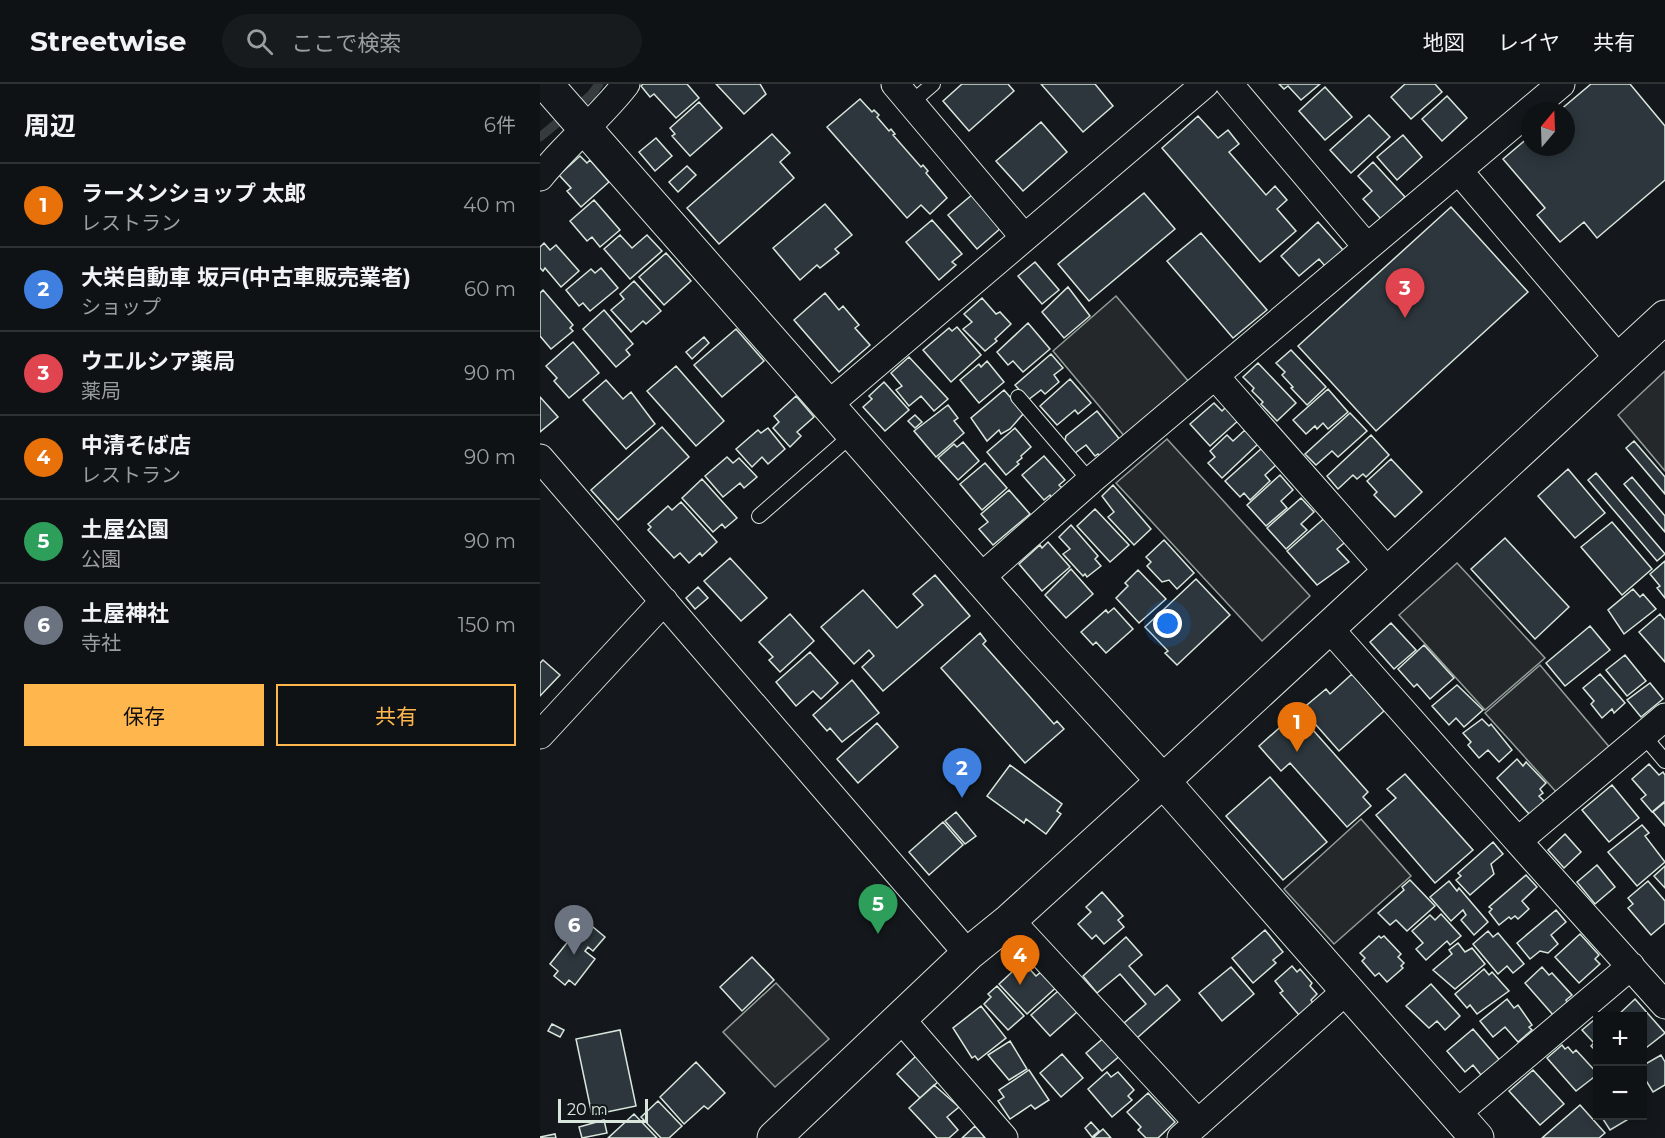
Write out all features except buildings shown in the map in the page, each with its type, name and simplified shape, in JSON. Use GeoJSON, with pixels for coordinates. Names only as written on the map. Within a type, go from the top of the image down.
{"type":"FeatureCollection","features":[{"type":"Feature","properties":{"kind":"street"},"geometry":{"type":"LineString","coordinates":[[546,84],[1477,1138]]}},
{"type":"Feature","properties":{"kind":"street"},"geometry":{"type":"LineString","coordinates":[[540,177],[583,128],[604,112],[626,84]]}},
{"type":"Feature","properties":{"kind":"street"},"geometry":{"type":"LineString","coordinates":[[828,405],[1205,84]]}},
{"type":"Feature","properties":{"kind":"street"},"geometry":{"type":"LineString","coordinates":[[1229,84],[1367,247]]}},
{"type":"Feature","properties":{"kind":"street"},"geometry":{"type":"LineString","coordinates":[[980,578],[1090,481],[1460,171],[1554,86]]}},
{"type":"Feature","properties":{"kind":"street"},"geometry":{"type":"LineString","coordinates":[[903,93],[1023,237]]}},
{"type":"Feature","properties":{"kind":"street"},"geometry":{"type":"LineString","coordinates":[[1460,171],[1619,359]]}},
{"type":"Feature","properties":{"kind":"street"},"geometry":{"type":"LineString","coordinates":[[774,1138],[968,954],[1010,920],[1330,629],[1665,317]]}},
{"type":"Feature","properties":{"kind":"street"},"geometry":{"type":"LineString","coordinates":[[1215,376],[1389,573]]}},
{"type":"Feature","properties":{"kind":"street"},"geometry":{"type":"LineString","coordinates":[[540,458],[968,954]]}},
{"type":"Feature","properties":{"kind":"street"},"geometry":{"type":"LineString","coordinates":[[540,735],[664,601]]}},
{"type":"Feature","properties":{"kind":"street"},"geometry":{"type":"LineString","coordinates":[[1330,629],[1665,1005]]}},
{"type":"Feature","properties":{"kind":"street"},"geometry":{"type":"LineString","coordinates":[[1518,841],[1665,717]]}},
{"type":"Feature","properties":{"kind":"street"},"geometry":{"type":"LineString","coordinates":[[1010,920],[1190,1130],[1347,990]]}},
{"type":"Feature","properties":{"kind":"street"},"geometry":{"type":"LineString","coordinates":[[1456,1114],[1632,966]]}},
{"type":"Feature","properties":{"kind":"street"},"geometry":{"type":"LineString","coordinates":[[900,1018],[1004,1138]]}},
{"type":"Feature","properties":{"kind":"lane"},"geometry":{"type":"LineString","coordinates":[[903,93],[933,84]]}},
{"type":"Feature","properties":{"kind":"lane"},"geometry":{"type":"LineString","coordinates":[[1018,397],[1090,481]]}},
{"type":"Feature","properties":{"kind":"lane"},"geometry":{"type":"LineString","coordinates":[[759,516],[853,434]]}},
{"type":"Feature","properties":{"kind":"lane"},"geometry":{"type":"LineString","coordinates":[[1643,735],[1665,761]]}},
{"type":"Feature","properties":{"kind":"shaded area"},"geometry":{"type":"Polygon","coordinates":[[[1116,296],[1190,383],[1125,437],[1053,351],[1116,296]]]}},
{"type":"Feature","properties":{"kind":"shaded area"},"geometry":{"type":"Polygon","coordinates":[[[1665,371],[1665,471],[1618,415],[1665,371]]]}},
{"type":"Feature","properties":{"kind":"shaded area"},"geometry":{"type":"Polygon","coordinates":[[[1167,439],[1310,596],[1262,641],[1116,483],[1167,439]]]}},
{"type":"Feature","properties":{"kind":"shaded area"},"geometry":{"type":"Polygon","coordinates":[[[1457,563],[1545,658],[1485,710],[1399,615],[1457,563]]]}},
{"type":"Feature","properties":{"kind":"shaded area"},"geometry":{"type":"Polygon","coordinates":[[[1540,665],[1611,749],[1558,794],[1485,713],[1540,665]]]}},
{"type":"Feature","properties":{"kind":"shaded area"},"geometry":{"type":"Polygon","coordinates":[[[1361,819],[1411,876],[1334,944],[1284,889],[1361,819]]]}},
{"type":"Feature","properties":{"kind":"shaded area"},"geometry":{"type":"Polygon","coordinates":[[[776,983],[829,1039],[775,1087],[723,1032],[776,983]]]}},
{"type":"Feature","properties":{"kind":"waterway"},"geometry":{"type":"LineString","coordinates":[[540,137],[591,95],[599,84]]}},
{"type":"Feature","properties":{"kind":"place","name":"ウエルシア薬局"},"geometry":{"type":"Point","coordinates":[1405,318]}},
{"type":"Feature","properties":{"kind":"place","name":"ラーメンショップ 太郎"},"geometry":{"type":"Point","coordinates":[1297,752]}},
{"type":"Feature","properties":{"kind":"place","name":"大栄自動車 坂戸(中古車販売業者)"},"geometry":{"type":"Point","coordinates":[962,798]}},
{"type":"Feature","properties":{"kind":"place","name":"土屋公園"},"geometry":{"type":"Point","coordinates":[878,934]}},
{"type":"Feature","properties":{"kind":"place","name":"土屋神社"},"geometry":{"type":"Point","coordinates":[574,955]}},
{"type":"Feature","properties":{"kind":"place","name":"中清そば店"},"geometry":{"type":"Point","coordinates":[1020,985]}}]}
